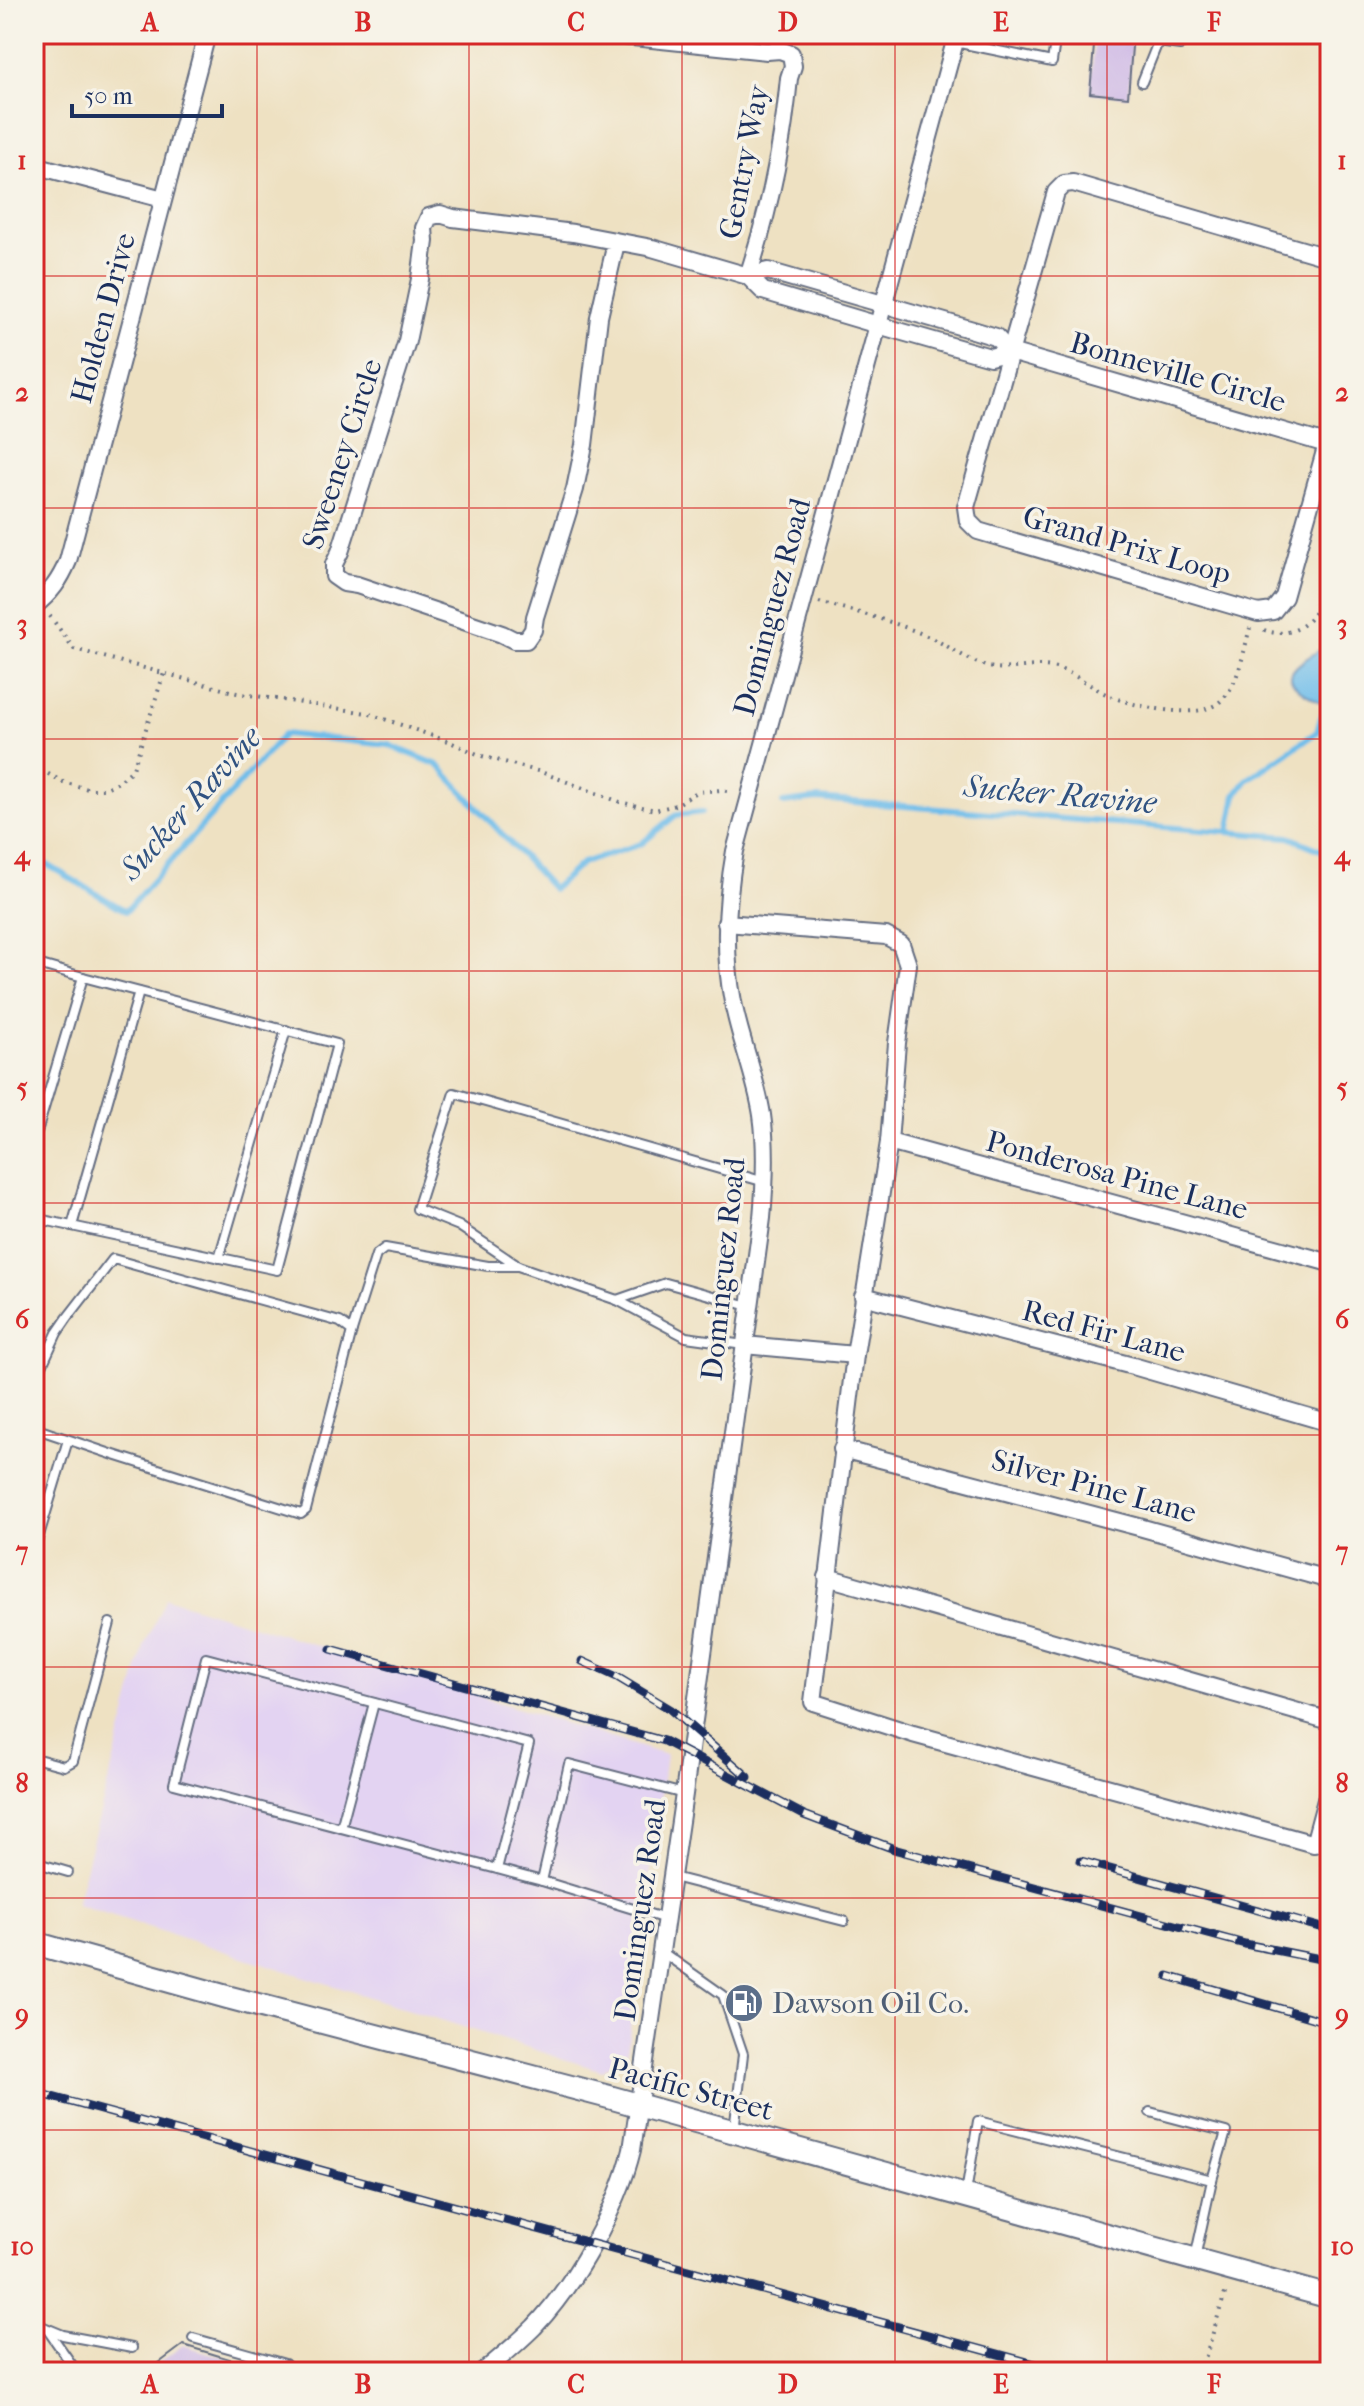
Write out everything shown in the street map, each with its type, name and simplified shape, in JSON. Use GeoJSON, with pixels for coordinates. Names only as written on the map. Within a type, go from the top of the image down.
{"type":"FeatureCollection","features":[{"type":"Feature","properties":{"kind":"main road","name":"Pacific Street"},"geometry":{"type":"LineString","coordinates":[[34,1943],[640,2106],[1330,2297]]}},
{"type":"Feature","properties":{"kind":"street","name":"Holden Drive"},"geometry":{"type":"LineString","coordinates":[[37,604],[60,581],[68,561],[207,34]]}},
{"type":"Feature","properties":{"kind":"street","name":"Gentry Way"},"geometry":{"type":"LineString","coordinates":[[604,34],[780,50],[791,54],[793,66],[780,155],[748,276]]}},
{"type":"Feature","properties":{"kind":"street","name":"Dominguez Road"},"geometry":{"type":"LineString","coordinates":[[483,2372],[536,2325],[583,2260],[612,2207],[629,2163],[673,1877],[765,1182],[762,1116],[733,1004],[726,923],[728,890],[735,851],[956,38]]}},
{"type":"Feature","properties":{"kind":"street"},"geometry":{"type":"LineString","coordinates":[[34,165],[163,199]]}},
{"type":"Feature","properties":{"kind":"street"},"geometry":{"type":"LineString","coordinates":[[1010,352],[1056,192],[1064,184],[1073,183],[1330,258]]}},
{"type":"Feature","properties":{"kind":"street","name":"Sweeney Circle"},"geometry":{"type":"LineString","coordinates":[[616,243],[599,317],[584,445],[575,489],[533,630],[526,640],[514,640],[344,583],[334,576],[334,564],[407,341],[420,279],[424,228],[429,217],[440,214],[652,248],[748,276],[763,291],[878,325]]}},
{"type":"Feature","properties":{"kind":"street","name":"Sweeney Circle"},"geometry":{"type":"LineString","coordinates":[[748,276],[768,271],[883,304]]}},
{"type":"Feature","properties":{"kind":"street","name":"Bonneville Circle"},"geometry":{"type":"LineString","coordinates":[[883,304],[996,337],[1010,352]]}},
{"type":"Feature","properties":{"kind":"street","name":"Bonneville Circle"},"geometry":{"type":"LineString","coordinates":[[878,325],[990,357],[1010,352],[1329,444]]}},
{"type":"Feature","properties":{"kind":"street","name":"Grand Prix Loop"},"geometry":{"type":"LineString","coordinates":[[1010,352],[966,507],[968,521],[978,531],[1258,613],[1273,611],[1284,597],[1329,444]]}},
{"type":"Feature","properties":{"kind":"street"},"geometry":{"type":"LineString","coordinates":[[726,923],[886,936],[901,944],[908,965],[897,1043],[889,1142],[842,1449],[813,1702],[913,1734],[1314,1844],[1330,1785]]}},
{"type":"Feature","properties":{"kind":"street","name":"Ponderosa Pine Lane"},"geometry":{"type":"LineString","coordinates":[[889,1142],[1330,1263]]}},
{"type":"Feature","properties":{"kind":"street","name":"Red Fir Lane"},"geometry":{"type":"LineString","coordinates":[[863,1296],[1133,1366],[1330,1423]]}},
{"type":"Feature","properties":{"kind":"street"},"geometry":{"type":"LineString","coordinates":[[744,1345],[855,1355]]}},
{"type":"Feature","properties":{"kind":"street","name":"Silver Pine Lane"},"geometry":{"type":"LineString","coordinates":[[842,1449],[1330,1580]]}},
{"type":"Feature","properties":{"kind":"street"},"geometry":{"type":"LineString","coordinates":[[827,1577],[1330,1721]]}},
{"type":"Feature","properties":{"kind":"lane"},"geometry":{"type":"LineString","coordinates":[[956,38],[1052,62],[1056,34]]}},
{"type":"Feature","properties":{"kind":"lane"},"geometry":{"type":"LineString","coordinates":[[1142,82],[1158,42],[1180,45],[1181,34]]}},
{"type":"Feature","properties":{"kind":"lane"},"geometry":{"type":"LineString","coordinates":[[1288,34],[1330,36]]}},
{"type":"Feature","properties":{"kind":"lane"},"geometry":{"type":"LineString","coordinates":[[34,963],[337,1044],[277,1270],[34,1218]]}},
{"type":"Feature","properties":{"kind":"lane"},"geometry":{"type":"LineString","coordinates":[[34,1142],[83,977]]}},
{"type":"Feature","properties":{"kind":"lane"},"geometry":{"type":"LineString","coordinates":[[72,1226],[139,992]]}},
{"type":"Feature","properties":{"kind":"lane"},"geometry":{"type":"LineString","coordinates":[[219,1258],[286,1030]]}},
{"type":"Feature","properties":{"kind":"lane"},"geometry":{"type":"LineString","coordinates":[[744,1345],[686,1337],[617,1300],[518,1266],[459,1226],[417,1209],[454,1093],[765,1182]]}},
{"type":"Feature","properties":{"kind":"lane"},"geometry":{"type":"LineString","coordinates":[[34,1428],[301,1514],[306,1510],[352,1331],[376,1255],[385,1248],[488,1266],[518,1266]]}},
{"type":"Feature","properties":{"kind":"lane"},"geometry":{"type":"LineString","coordinates":[[34,1383],[57,1333],[113,1259],[340,1322],[352,1331]]}},
{"type":"Feature","properties":{"kind":"lane"},"geometry":{"type":"LineString","coordinates":[[617,1300],[666,1283],[750,1307]]}},
{"type":"Feature","properties":{"kind":"lane"},"geometry":{"type":"LineString","coordinates":[[34,1552],[68,1440]]}},
{"type":"Feature","properties":{"kind":"lane"},"geometry":{"type":"LineString","coordinates":[[34,1758],[64,1766],[73,1761],[110,1623]]}},
{"type":"Feature","properties":{"kind":"lane"},"geometry":{"type":"LineString","coordinates":[[497,1869],[529,1744],[206,1658],[174,1784],[542,1881],[667,1920]]}},
{"type":"Feature","properties":{"kind":"lane"},"geometry":{"type":"LineString","coordinates":[[341,1828],[374,1703]]}},
{"type":"Feature","properties":{"kind":"lane"},"geometry":{"type":"LineString","coordinates":[[542,1881],[569,1764],[684,1794]]}},
{"type":"Feature","properties":{"kind":"lane"},"geometry":{"type":"LineString","coordinates":[[35,1865],[68,1872]]}},
{"type":"Feature","properties":{"kind":"lane"},"geometry":{"type":"LineString","coordinates":[[673,1877],[844,1921]]}},
{"type":"Feature","properties":{"kind":"lane"},"geometry":{"type":"LineString","coordinates":[[662,1952],[723,1995],[743,2054],[734,2132]]}},
{"type":"Feature","properties":{"kind":"lane"},"geometry":{"type":"LineString","coordinates":[[1150,2112],[1226,2132],[1194,2259]]}},
{"type":"Feature","properties":{"kind":"lane"},"geometry":{"type":"LineString","coordinates":[[965,2196],[978,2121],[1212,2180]]}},
{"type":"Feature","properties":{"kind":"lane"},"geometry":{"type":"LineString","coordinates":[[34,2323],[63,2335],[132,2348]]}},
{"type":"Feature","properties":{"kind":"lane"},"geometry":{"type":"LineString","coordinates":[[47,2328],[77,2372]]}},
{"type":"Feature","properties":{"kind":"lane"},"geometry":{"type":"LineString","coordinates":[[193,2338],[285,2364],[291,2372]]}},
{"type":"Feature","properties":{"kind":"path"},"geometry":{"type":"LineString","coordinates":[[804,598],[910,629],[973,662],[993,668],[1043,665],[1077,676],[1123,701],[1189,711],[1211,708],[1224,699],[1234,682],[1251,625],[1272,633],[1289,632],[1305,626],[1319,603],[1330,606]]}},
{"type":"Feature","properties":{"kind":"path"},"geometry":{"type":"LineString","coordinates":[[37,604],[74,649],[237,693],[367,713],[482,756],[541,772],[620,802],[655,810],[676,805],[697,792],[721,790],[750,795]]}},
{"type":"Feature","properties":{"kind":"path"},"geometry":{"type":"LineString","coordinates":[[34,766],[63,782],[88,789],[103,789],[119,782],[133,769],[164,673]]}},
{"type":"Feature","properties":{"kind":"path"},"geometry":{"type":"LineString","coordinates":[[1201,2372],[1232,2269]]}},
{"type":"Feature","properties":{"kind":"shaded area"},"geometry":{"type":"Polygon","coordinates":[[[166,1598],[666,1755],[627,2053],[602,2071],[76,1904],[144,1646],[166,1598]]]}},
{"type":"Feature","properties":{"kind":"water"},"geometry":{"type":"Polygon","coordinates":[[[1330,644],[1330,707],[1300,690],[1291,676],[1302,662],[1330,644]]]}},
{"type":"Feature","properties":{"kind":"building"},"geometry":{"type":"Polygon","coordinates":[[[1095,34],[1133,34],[1128,97],[1090,93],[1095,34]]]}},
{"type":"Feature","properties":{"kind":"building"},"geometry":{"type":"Polygon","coordinates":[[[183,2345],[259,2368],[258,2372],[147,2372],[183,2345]]]}},
{"type":"Feature","properties":{"kind":"waterway"},"geometry":{"type":"LineString","coordinates":[[1229,832],[1236,795],[1247,780],[1317,732],[1325,704]]}},
{"type":"Feature","properties":{"kind":"waterway","name":"Sucker Ravine"},"geometry":{"type":"LineString","coordinates":[[34,857],[126,911],[284,734],[389,745],[438,765],[553,889],[582,863],[641,844],[676,815],[702,812]]}},
{"type":"Feature","properties":{"kind":"waterway","name":"Sucker Ravine"},"geometry":{"type":"LineString","coordinates":[[783,803],[817,799],[1289,837],[1330,854]]}},
{"type":"Feature","properties":{"kind":"railway"},"geometry":{"type":"LineString","coordinates":[[331,1649],[664,1741],[804,1815],[897,1850],[1245,1944],[1330,1961]]}},
{"type":"Feature","properties":{"kind":"railway"},"geometry":{"type":"LineString","coordinates":[[582,1661],[617,1677],[670,1709],[748,1777]]}},
{"type":"Feature","properties":{"kind":"railway"},"geometry":{"type":"LineString","coordinates":[[1081,1861],[1330,1930]]}},
{"type":"Feature","properties":{"kind":"railway"},"geometry":{"type":"LineString","coordinates":[[1168,1976],[1330,2023]]}},
{"type":"Feature","properties":{"kind":"railway"},"geometry":{"type":"LineString","coordinates":[[34,2092],[1064,2372]]}},
{"type":"Feature","properties":{"kind":"place","name":"Dawson Oil Co."},"geometry":{"type":"Point","coordinates":[744,2003]}}]}
